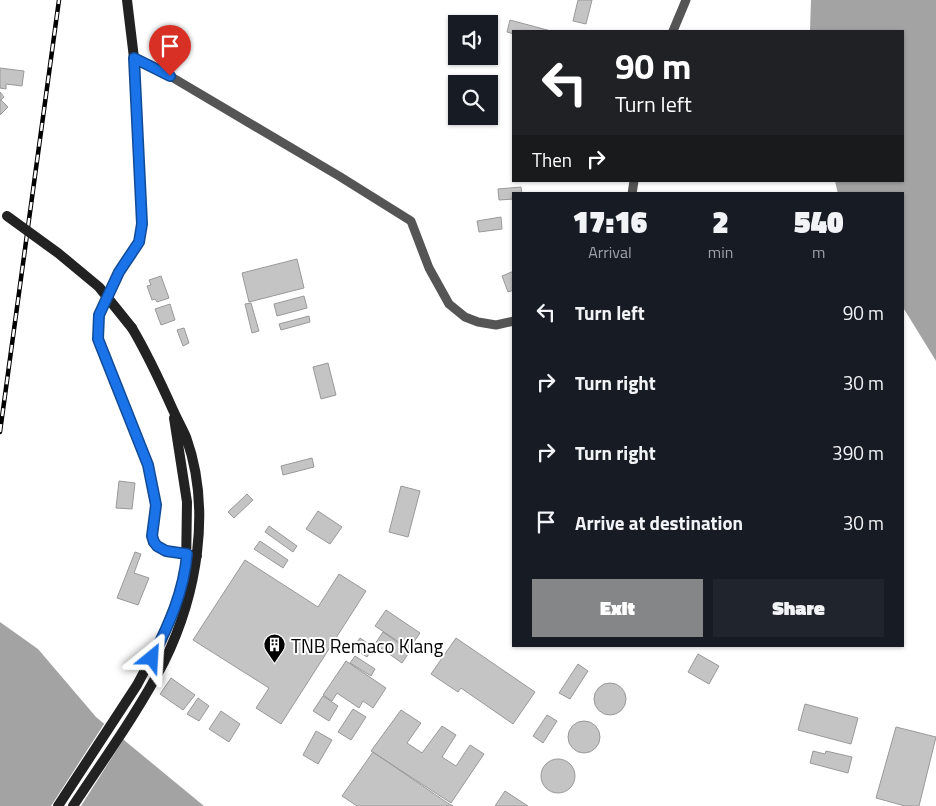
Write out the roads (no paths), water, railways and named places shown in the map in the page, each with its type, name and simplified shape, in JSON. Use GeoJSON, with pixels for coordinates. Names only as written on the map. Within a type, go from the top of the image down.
{"type":"FeatureCollection","features":[{"type":"Feature","properties":{"kind":"main road"},"geometry":{"type":"LineString","coordinates":[[127,0],[134,58],[142,224],[139,242],[119,272],[99,315],[98,339],[148,465],[156,505],[152,536],[154,542],[166,551],[192,555]]}},
{"type":"Feature","properties":{"kind":"main road"},"geometry":{"type":"LineString","coordinates":[[3,214],[58,253],[99,287],[132,328],[159,376],[172,410],[187,502],[192,555],[190,598],[163,663],[73,806]]}},
{"type":"Feature","properties":{"kind":"main road"},"geometry":{"type":"LineString","coordinates":[[58,806],[137,685],[152,658],[179,596],[192,555]]}},
{"type":"Feature","properties":{"kind":"street"},"geometry":{"type":"LineString","coordinates":[[673,30],[686,0]]}},
{"type":"Feature","properties":{"kind":"street"},"geometry":{"type":"LineString","coordinates":[[134,58],[170,76],[411,221],[429,268],[449,304],[465,317],[478,322],[496,325],[512,321]]}},
{"type":"Feature","properties":{"kind":"railway"},"geometry":{"type":"LineString","coordinates":[[0,432],[59,0]]}},
{"type":"Feature","properties":{"kind":"place","name":"TNB Remaco Klang"},"geometry":{"type":"Point","coordinates":[275,664]}}]}
